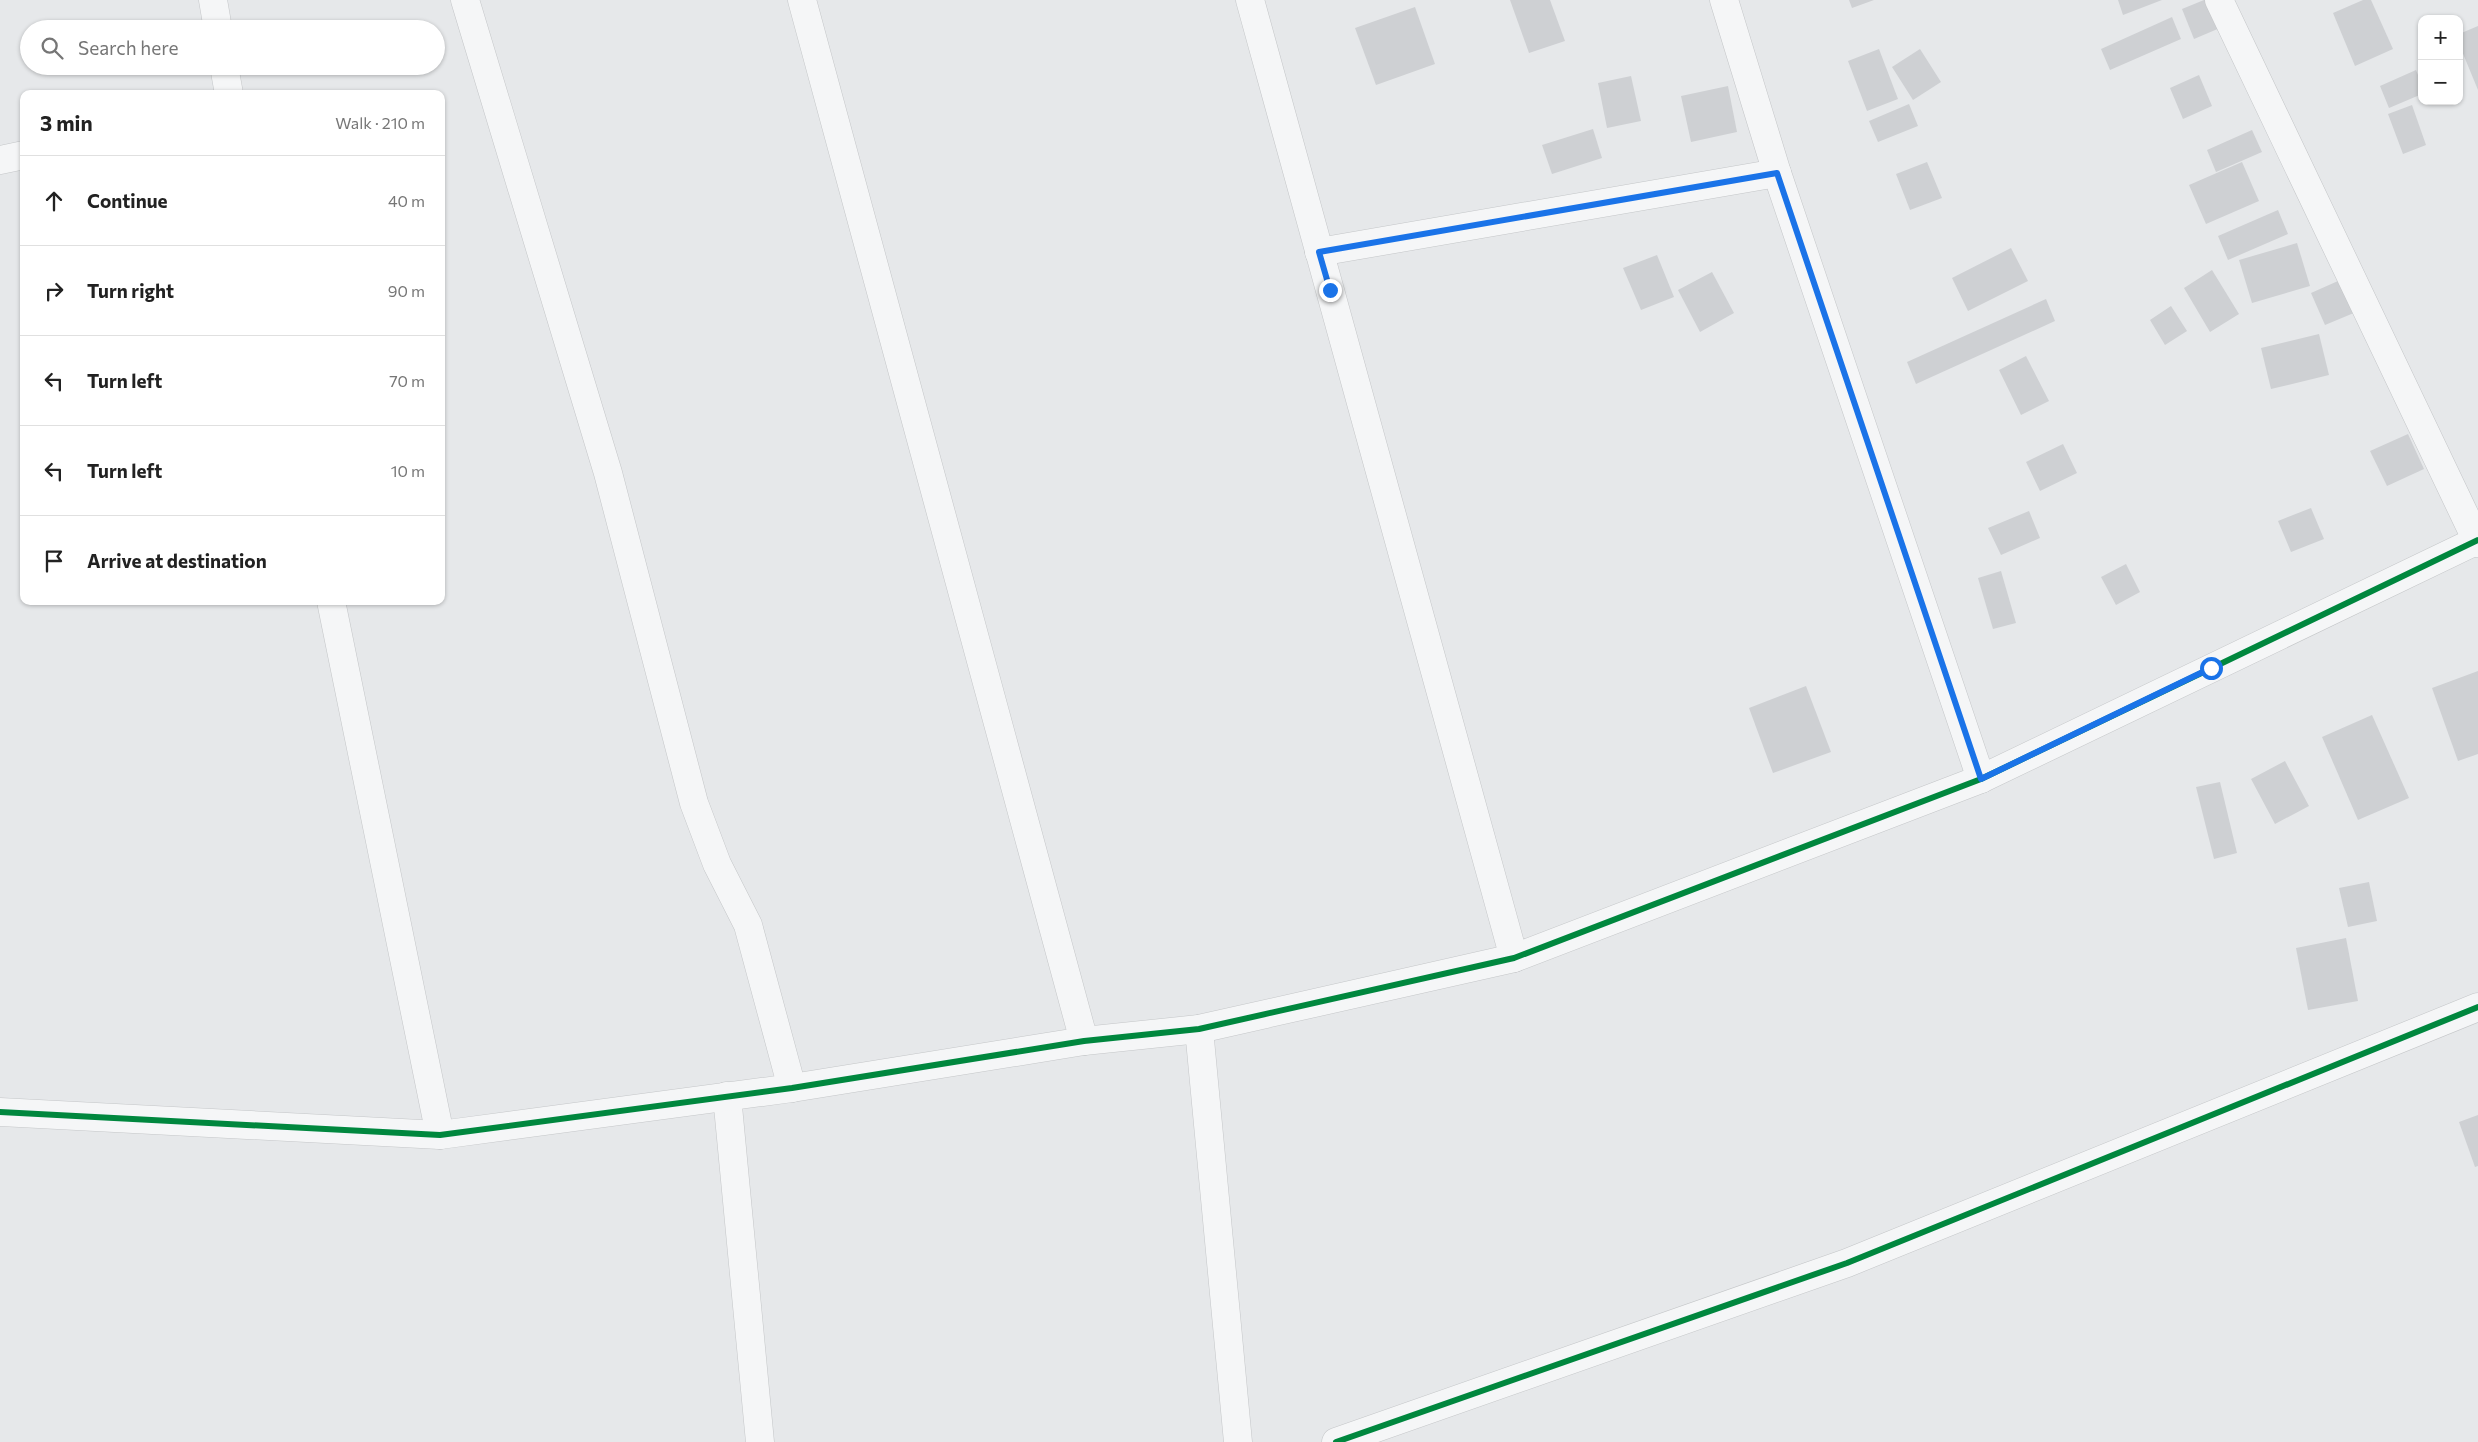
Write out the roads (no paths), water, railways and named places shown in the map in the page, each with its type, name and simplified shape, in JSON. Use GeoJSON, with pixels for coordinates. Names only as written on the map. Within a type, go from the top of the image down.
{"type":"FeatureCollection","features":[{"type":"Feature","properties":{"kind":"street"},"geometry":{"type":"LineString","coordinates":[[213,0],[216,20]]}},
{"type":"Feature","properties":{"kind":"street"},"geometry":{"type":"LineString","coordinates":[[466,0],[608,473],[694,803],[717,864],[748,925],[792,1088]]}},
{"type":"Feature","properties":{"kind":"street"},"geometry":{"type":"LineString","coordinates":[[802,0],[1084,1041]]}},
{"type":"Feature","properties":{"kind":"street"},"geometry":{"type":"LineString","coordinates":[[1250,0],[1514,958]]}},
{"type":"Feature","properties":{"kind":"street"},"geometry":{"type":"LineString","coordinates":[[1724,0],[1777,173],[1981,779]]}},
{"type":"Feature","properties":{"kind":"street"},"geometry":{"type":"LineString","coordinates":[[0,1112],[440,1135],[792,1088],[1084,1041],[1199,1029],[1514,958],[1981,779],[2478,541],[2219,0]]}},
{"type":"Feature","properties":{"kind":"street"},"geometry":{"type":"LineString","coordinates":[[226,75],[228,90]]}},
{"type":"Feature","properties":{"kind":"street"},"geometry":{"type":"LineString","coordinates":[[0,160],[20,156]]}},
{"type":"Feature","properties":{"kind":"street"},"geometry":{"type":"LineString","coordinates":[[1319,252],[1777,173]]}},
{"type":"Feature","properties":{"kind":"street"},"geometry":{"type":"LineString","coordinates":[[332,605],[440,1135]]}},
{"type":"Feature","properties":{"kind":"street"},"geometry":{"type":"LineString","coordinates":[[1336,1442],[1847,1263],[2478,1007]]}},
{"type":"Feature","properties":{"kind":"street"},"geometry":{"type":"LineString","coordinates":[[1199,1029],[1238,1442]]}},
{"type":"Feature","properties":{"kind":"street"},"geometry":{"type":"LineString","coordinates":[[727,1096],[760,1442]]}}]}
